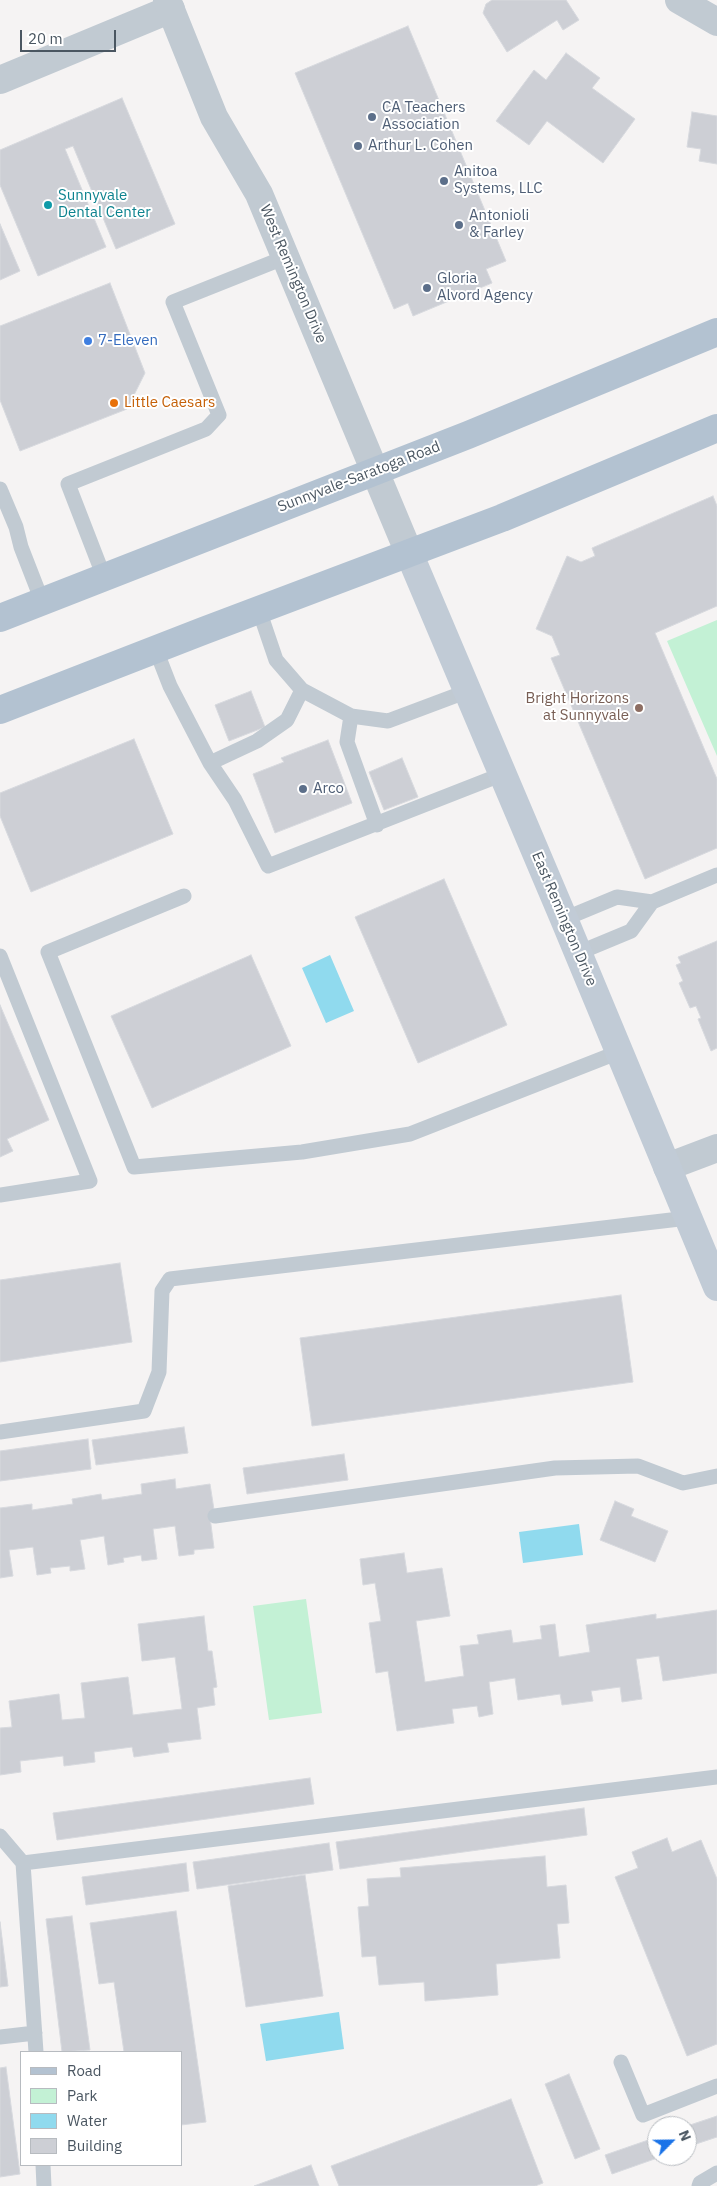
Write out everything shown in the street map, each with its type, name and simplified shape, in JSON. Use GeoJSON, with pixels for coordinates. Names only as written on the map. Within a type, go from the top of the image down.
{"type":"FeatureCollection","features":[{"type":"Feature","properties":{"kind":"main road","name":"Sunnyvale-Saratoga Road"},"geometry":{"type":"LineString","coordinates":[[0,618],[468,435],[717,332]]}},
{"type":"Feature","properties":{"kind":"main road"},"geometry":{"type":"LineString","coordinates":[[0,710],[502,518],[717,428]]}},
{"type":"Feature","properties":{"kind":"main road","name":"East Remington Drive"},"geometry":{"type":"LineString","coordinates":[[409,553],[717,1287]]}},
{"type":"Feature","properties":{"kind":"street"},"geometry":{"type":"LineString","coordinates":[[679,0],[717,22]]}},
{"type":"Feature","properties":{"kind":"street"},"geometry":{"type":"LineString","coordinates":[[0,80],[169,5]]}},
{"type":"Feature","properties":{"kind":"street","name":"West Remington Drive"},"geometry":{"type":"LineString","coordinates":[[169,5],[214,117],[259,194],[409,553]]}},
{"type":"Feature","properties":{"kind":"street"},"geometry":{"type":"LineString","coordinates":[[667,1167],[717,1148]]}},
{"type":"Feature","properties":{"kind":"lane"},"geometry":{"type":"LineString","coordinates":[[104,577],[68,484],[206,428],[219,415],[173,302],[286,258]]}},
{"type":"Feature","properties":{"kind":"lane"},"geometry":{"type":"LineString","coordinates":[[0,489],[16,527],[20,547],[42,601]]}},
{"type":"Feature","properties":{"kind":"lane"},"geometry":{"type":"LineString","coordinates":[[259,610],[276,660],[302,690],[351,716],[388,720],[468,691]]}},
{"type":"Feature","properties":{"kind":"lane"},"geometry":{"type":"LineString","coordinates":[[156,650],[170,686],[210,763],[235,800],[268,866],[377,825],[503,774]]}},
{"type":"Feature","properties":{"kind":"lane"},"geometry":{"type":"LineString","coordinates":[[210,763],[257,741],[287,720],[302,690]]}},
{"type":"Feature","properties":{"kind":"lane"},"geometry":{"type":"LineString","coordinates":[[351,716],[347,742],[377,825]]}},
{"type":"Feature","properties":{"kind":"lane"},"geometry":{"type":"LineString","coordinates":[[564,919],[617,897],[652,902],[717,875]]}},
{"type":"Feature","properties":{"kind":"lane"},"geometry":{"type":"LineString","coordinates":[[184,896],[48,952],[134,1167],[302,1152],[410,1134],[619,1052]]}},
{"type":"Feature","properties":{"kind":"lane"},"geometry":{"type":"LineString","coordinates":[[578,954],[631,931],[652,902]]}},
{"type":"Feature","properties":{"kind":"lane"},"geometry":{"type":"LineString","coordinates":[[0,956],[90,1181],[0,1195]]}},
{"type":"Feature","properties":{"kind":"lane"},"geometry":{"type":"LineString","coordinates":[[0,1432],[144,1411],[158,1372],[162,1291],[170,1279],[688,1218]]}},
{"type":"Feature","properties":{"kind":"lane"},"geometry":{"type":"LineString","coordinates":[[215,1516],[554,1468],[638,1466],[683,1483],[717,1476]]}},
{"type":"Feature","properties":{"kind":"lane"},"geometry":{"type":"LineString","coordinates":[[23,1863],[717,1777]]}},
{"type":"Feature","properties":{"kind":"lane"},"geometry":{"type":"LineString","coordinates":[[0,1836],[23,1863],[36,2051]]}},
{"type":"Feature","properties":{"kind":"lane"},"geometry":{"type":"LineString","coordinates":[[0,2038],[35,2033]]}},
{"type":"Feature","properties":{"kind":"lane"},"geometry":{"type":"LineString","coordinates":[[621,2062],[643,2116],[717,2086]]}},
{"type":"Feature","properties":{"kind":"lane"},"geometry":{"type":"LineString","coordinates":[[43,2166],[44,2186]]}},
{"type":"Feature","properties":{"kind":"lane"},"geometry":{"type":"LineString","coordinates":[[699,2186],[700,2183],[717,2173]]}},
{"type":"Feature","properties":{"kind":"green space"},"geometry":{"type":"Polygon","coordinates":[[[717,620],[717,756],[667,641],[717,620]]]}},
{"type":"Feature","properties":{"kind":"green space"},"geometry":{"type":"Polygon","coordinates":[[[306,1599],[322,1713],[269,1720],[253,1606],[306,1599]]]}},
{"type":"Feature","properties":{"kind":"water"},"geometry":{"type":"Polygon","coordinates":[[[330,955],[354,1011],[326,1023],[302,968],[330,955]]]}},
{"type":"Feature","properties":{"kind":"water"},"geometry":{"type":"Polygon","coordinates":[[[579,1524],[583,1555],[523,1563],[519,1532],[579,1524]]]}},
{"type":"Feature","properties":{"kind":"water"},"geometry":{"type":"Polygon","coordinates":[[[339,2012],[344,2049],[266,2061],[260,2024],[339,2012]]]}},
{"type":"Feature","properties":{"kind":"building"},"geometry":{"type":"Polygon","coordinates":[[[492,0],[566,0],[579,20],[563,30],[557,20],[507,52],[483,13],[486,4],[492,0]]]}},
{"type":"Feature","properties":{"kind":"building"},"geometry":{"type":"Polygon","coordinates":[[[408,26],[506,261],[486,269],[492,283],[413,316],[408,303],[394,309],[295,73],[408,26]]]}},
{"type":"Feature","properties":{"kind":"building"},"geometry":{"type":"Polygon","coordinates":[[[566,53],[600,78],[592,88],[635,119],[603,163],[547,121],[529,145],[496,121],[534,70],[546,80],[566,53]]]}},
{"type":"Feature","properties":{"kind":"building","name":"Sunnyvale Dental Center"},"geometry":{"type":"Polygon","coordinates":[[[122,98],[175,224],[116,249],[73,146],[65,149],[106,247],[38,276],[0,185],[0,150],[122,98]]]}},
{"type":"Feature","properties":{"kind":"building"},"geometry":{"type":"Polygon","coordinates":[[[692,112],[717,116],[717,164],[699,161],[701,149],[687,147],[692,112]]]}},
{"type":"Feature","properties":{"kind":"building"},"geometry":{"type":"Polygon","coordinates":[[[0,224],[20,271],[0,280],[0,224]]]}},
{"type":"Feature","properties":{"kind":"building"},"geometry":{"type":"Polygon","coordinates":[[[110,283],[145,373],[127,409],[20,451],[0,400],[0,326],[110,283]]]}},
{"type":"Feature","properties":{"kind":"building","name":"Bright Horizons at Sunnyvale"},"geometry":{"type":"Polygon","coordinates":[[[713,496],[717,506],[717,606],[655,633],[717,779],[717,848],[645,879],[551,658],[560,655],[552,636],[536,629],[567,556],[581,562],[595,556],[592,548],[713,496]]]}},
{"type":"Feature","properties":{"kind":"building"},"geometry":{"type":"Polygon","coordinates":[[[251,691],[265,727],[229,741],[215,705],[251,691]]]}},
{"type":"Feature","properties":{"kind":"building"},"geometry":{"type":"Polygon","coordinates":[[[134,739],[173,834],[31,892],[0,816],[0,793],[134,739]]]}},
{"type":"Feature","properties":{"kind":"building","name":"Arco"},"geometry":{"type":"Polygon","coordinates":[[[328,740],[352,803],[275,833],[253,774],[284,762],[281,758],[328,740]]]}},
{"type":"Feature","properties":{"kind":"building"},"geometry":{"type":"Polygon","coordinates":[[[402,758],[418,797],[384,810],[369,772],[402,758]]]}},
{"type":"Feature","properties":{"kind":"building"},"geometry":{"type":"Polygon","coordinates":[[[444,879],[507,1025],[418,1063],[355,917],[444,879]]]}},
{"type":"Feature","properties":{"kind":"building"},"geometry":{"type":"Polygon","coordinates":[[[717,941],[717,1048],[711,1051],[698,1019],[701,1018],[696,1006],[690,1008],[679,983],[683,981],[676,965],[681,963],[678,957],[717,941]]]}},
{"type":"Feature","properties":{"kind":"building"},"geometry":{"type":"Polygon","coordinates":[[[251,955],[291,1046],[152,1108],[111,1016],[251,955]]]}},
{"type":"Feature","properties":{"kind":"building"},"geometry":{"type":"Polygon","coordinates":[[[0,1005],[49,1120],[7,1139],[13,1151],[0,1157],[0,1005]]]}},
{"type":"Feature","properties":{"kind":"building"},"geometry":{"type":"Polygon","coordinates":[[[120,1263],[132,1342],[0,1362],[0,1280],[120,1263]]]}},
{"type":"Feature","properties":{"kind":"building"},"geometry":{"type":"Polygon","coordinates":[[[621,1295],[633,1382],[312,1426],[300,1338],[621,1295]]]}},
{"type":"Feature","properties":{"kind":"building"},"geometry":{"type":"Polygon","coordinates":[[[184,1427],[188,1453],[96,1465],[92,1440],[184,1427]]]}},
{"type":"Feature","properties":{"kind":"building"},"geometry":{"type":"Polygon","coordinates":[[[88,1439],[91,1469],[0,1481],[0,1451],[88,1439]]]}},
{"type":"Feature","properties":{"kind":"building"},"geometry":{"type":"Polygon","coordinates":[[[344,1454],[348,1480],[247,1494],[243,1468],[344,1454]]]}},
{"type":"Feature","properties":{"kind":"building"},"geometry":{"type":"Polygon","coordinates":[[[175,1479],[176,1489],[210,1484],[215,1516],[210,1517],[214,1548],[194,1550],[194,1554],[179,1556],[175,1526],[153,1529],[157,1559],[142,1561],[141,1555],[123,1558],[124,1562],[108,1565],[104,1536],[80,1540],[85,1569],[70,1571],[70,1566],[50,1568],[51,1573],[37,1575],[33,1547],[9,1550],[13,1576],[0,1578],[0,1508],[32,1504],[32,1510],[73,1504],[72,1499],[101,1494],[102,1500],[142,1494],[141,1484],[175,1479]]]}},
{"type":"Feature","properties":{"kind":"building"},"geometry":{"type":"Polygon","coordinates":[[[615,1501],[634,1509],[631,1516],[668,1531],[655,1562],[600,1540],[615,1501]]]}},
{"type":"Feature","properties":{"kind":"building"},"geometry":{"type":"Polygon","coordinates":[[[404,1553],[407,1573],[442,1568],[450,1616],[416,1621],[425,1682],[464,1676],[460,1646],[479,1644],[477,1635],[511,1630],[513,1643],[542,1639],[540,1626],[555,1624],[559,1657],[590,1652],[586,1625],[656,1614],[656,1619],[717,1610],[717,1673],[663,1681],[659,1656],[636,1659],[642,1699],[622,1702],[620,1687],[591,1691],[593,1701],[562,1705],[560,1694],[518,1700],[515,1678],[489,1682],[493,1714],[479,1717],[477,1706],[452,1709],[454,1723],[397,1731],[388,1671],[376,1673],[369,1623],[381,1621],[375,1583],[363,1585],[360,1559],[404,1553]]]}},
{"type":"Feature","properties":{"kind":"building"},"geometry":{"type":"Polygon","coordinates":[[[204,1616],[208,1651],[212,1651],[217,1687],[213,1688],[215,1705],[197,1708],[201,1739],[167,1743],[169,1752],[134,1757],[132,1747],[94,1752],[95,1762],[64,1766],[63,1756],[20,1761],[21,1772],[0,1775],[0,1728],[12,1727],[9,1701],[59,1694],[62,1720],[85,1718],[81,1683],[128,1677],[133,1715],[182,1709],[175,1657],[142,1661],[138,1624],[204,1616]]]}},
{"type":"Feature","properties":{"kind":"building"},"geometry":{"type":"Polygon","coordinates":[[[310,1778],[314,1804],[57,1840],[53,1813],[310,1778]]]}},
{"type":"Feature","properties":{"kind":"building"},"geometry":{"type":"Polygon","coordinates":[[[584,1808],[587,1835],[340,1869],[336,1842],[584,1808]]]}},
{"type":"Feature","properties":{"kind":"building"},"geometry":{"type":"Polygon","coordinates":[[[667,1838],[672,1852],[701,1840],[717,1879],[717,2044],[687,2056],[615,1877],[638,1868],[632,1852],[667,1838]]]}},
{"type":"Feature","properties":{"kind":"building"},"geometry":{"type":"Polygon","coordinates":[[[329,1843],[333,1870],[197,1889],[193,1862],[329,1843]]]}},
{"type":"Feature","properties":{"kind":"building"},"geometry":{"type":"Polygon","coordinates":[[[545,1856],[547,1887],[566,1885],[569,1923],[557,1924],[560,1958],[496,1964],[498,1995],[425,2001],[424,1982],[379,1985],[376,1956],[362,1957],[358,1907],[369,1906],[367,1879],[401,1877],[400,1868],[545,1856]]]}},
{"type":"Feature","properties":{"kind":"building"},"geometry":{"type":"Polygon","coordinates":[[[186,1863],[189,1891],[86,1905],[82,1877],[186,1863]]]}},
{"type":"Feature","properties":{"kind":"building"},"geometry":{"type":"Polygon","coordinates":[[[305,1875],[323,1996],[246,2007],[228,1886],[305,1875]]]}},
{"type":"Feature","properties":{"kind":"building"},"geometry":{"type":"Polygon","coordinates":[[[176,1911],[206,2122],[182,2125],[182,2051],[124,2051],[114,1982],[99,1984],[90,1923],[176,1911]]]}},
{"type":"Feature","properties":{"kind":"building"},"geometry":{"type":"Polygon","coordinates":[[[72,1916],[90,2050],[62,2051],[46,1919],[72,1916]]]}},
{"type":"Feature","properties":{"kind":"building"},"geometry":{"type":"Polygon","coordinates":[[[0,1922],[8,1986],[0,1987],[0,1922]]]}},
{"type":"Feature","properties":{"kind":"building"},"geometry":{"type":"Polygon","coordinates":[[[6,2067],[20,2174],[0,2177],[0,2068],[6,2067]]]}},
{"type":"Feature","properties":{"kind":"building"},"geometry":{"type":"Polygon","coordinates":[[[569,2074],[600,2149],[575,2159],[545,2084],[569,2074]]]}},
{"type":"Feature","properties":{"kind":"building"},"geometry":{"type":"Polygon","coordinates":[[[511,2099],[543,2183],[535,2186],[339,2186],[331,2166],[511,2099]]]}},
{"type":"Feature","properties":{"kind":"building"},"geometry":{"type":"Polygon","coordinates":[[[717,2116],[717,2137],[697,2144],[697,2123],[717,2116]]]}},
{"type":"Feature","properties":{"kind":"building"},"geometry":{"type":"Polygon","coordinates":[[[647,2140],[647,2162],[612,2174],[605,2155],[647,2140]]]}},
{"type":"Feature","properties":{"kind":"building"},"geometry":{"type":"Polygon","coordinates":[[[311,2165],[319,2186],[254,2186],[311,2165]]]}},
{"type":"Feature","properties":{"kind":"place","name":"CA Teachers Association"},"geometry":{"type":"Point","coordinates":[372,117]}},
{"type":"Feature","properties":{"kind":"place","name":"Arthur L. Cohen"},"geometry":{"type":"Point","coordinates":[358,146]}},
{"type":"Feature","properties":{"kind":"place","name":"Anitoa Systems, LLC"},"geometry":{"type":"Point","coordinates":[444,181]}},
{"type":"Feature","properties":{"kind":"place","name":"Sunnyvale Dental Center"},"geometry":{"type":"Point","coordinates":[48,205]}},
{"type":"Feature","properties":{"kind":"place","name":"Antonioli & Farley"},"geometry":{"type":"Point","coordinates":[459,225]}},
{"type":"Feature","properties":{"kind":"place","name":"Gloria Alvord Agency"},"geometry":{"type":"Point","coordinates":[427,288]}},
{"type":"Feature","properties":{"kind":"place","name":"7-Eleven"},"geometry":{"type":"Point","coordinates":[88,341]}},
{"type":"Feature","properties":{"kind":"place","name":"Little Caesars"},"geometry":{"type":"Point","coordinates":[114,403]}},
{"type":"Feature","properties":{"kind":"place","name":"Bright Horizons at Sunnyvale"},"geometry":{"type":"Point","coordinates":[639,708]}},
{"type":"Feature","properties":{"kind":"place","name":"Arco"},"geometry":{"type":"Point","coordinates":[303,789]}}]}
